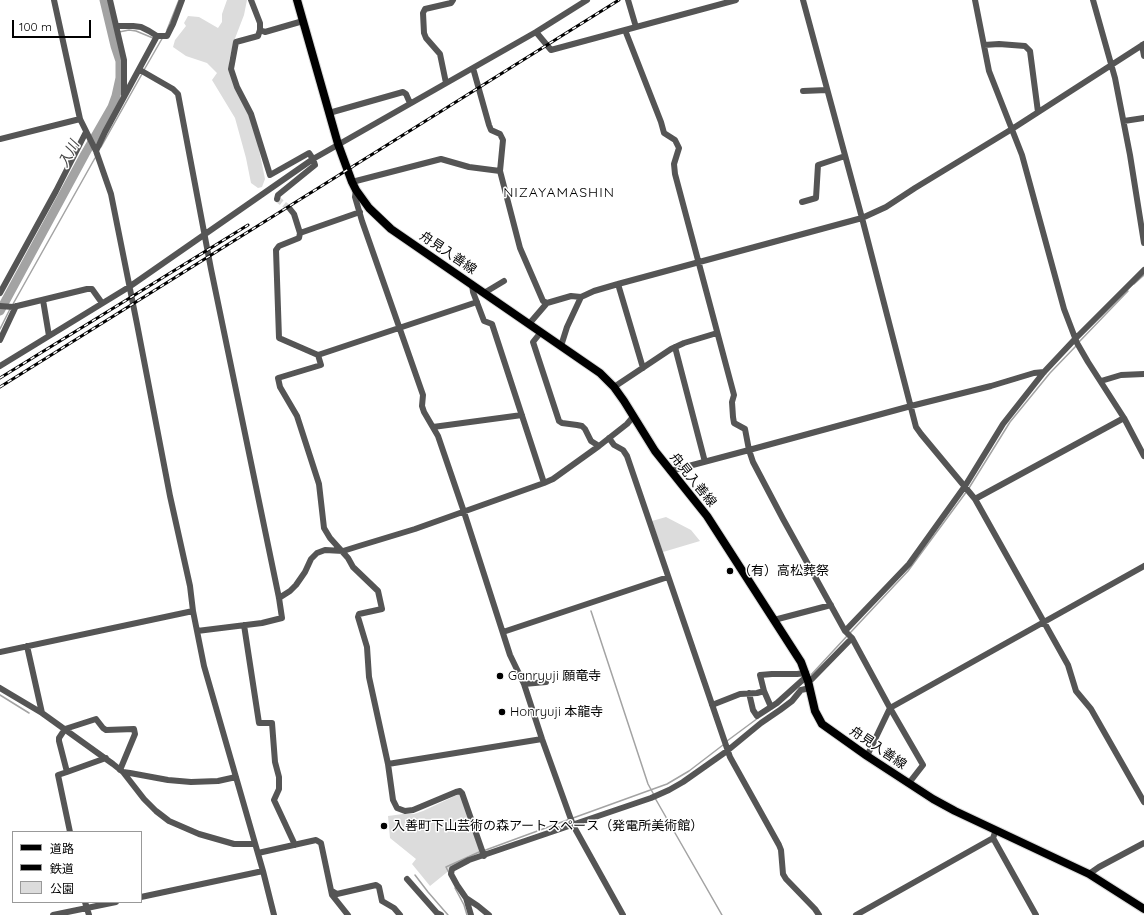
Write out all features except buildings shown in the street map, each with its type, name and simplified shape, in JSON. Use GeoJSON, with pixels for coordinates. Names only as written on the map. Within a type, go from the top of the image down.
{"type":"FeatureCollection","features":[{"type":"Feature","properties":{"kind":"main road","name":"舟見入善線"},"geometry":{"type":"LineString","coordinates":[[297,0],[338,144],[352,182],[369,208],[391,229],[600,373],[614,387],[654,451],[707,516],[800,662],[807,680],[814,711],[822,724],[867,756],[934,799],[994,834],[1089,874],[1144,909]]}},
{"type":"Feature","properties":{"kind":"street"},"geometry":{"type":"LineString","coordinates":[[54,0],[80,119],[96,150],[111,194],[168,490],[190,586],[193,611],[204,666],[258,853],[274,915]]}},
{"type":"Feature","properties":{"kind":"street"},"geometry":{"type":"LineString","coordinates":[[110,0],[124,60],[124,96]]}},
{"type":"Feature","properties":{"kind":"street"},"geometry":{"type":"LineString","coordinates":[[116,26],[137,26],[157,36],[167,36],[182,0]]}},
{"type":"Feature","properties":{"kind":"street"},"geometry":{"type":"LineString","coordinates":[[251,0],[260,23],[260,30],[258,36],[236,42],[231,69],[237,87],[251,114],[270,176],[309,154],[315,165],[278,195],[277,199]]}},
{"type":"Feature","properties":{"kind":"street"},"geometry":{"type":"LineString","coordinates":[[446,83],[440,54],[426,38],[424,33],[423,13],[425,9],[451,3],[453,0]]}},
{"type":"Feature","properties":{"kind":"street"},"geometry":{"type":"LineString","coordinates":[[0,366],[129,287],[313,159],[536,32],[587,0]]}},
{"type":"Feature","properties":{"kind":"street"},"geometry":{"type":"LineString","coordinates":[[628,0],[636,27]]}},
{"type":"Feature","properties":{"kind":"street"},"geometry":{"type":"LineString","coordinates":[[536,32],[551,50],[736,0]]}},
{"type":"Feature","properties":{"kind":"street"},"geometry":{"type":"LineString","coordinates":[[803,0],[862,218],[916,427],[975,499],[1068,665],[1076,691],[1091,709],[1144,802]]}},
{"type":"Feature","properties":{"kind":"street"},"geometry":{"type":"LineString","coordinates":[[975,0],[989,71],[1022,155],[1064,309],[1075,339],[1125,420],[1144,456]]}},
{"type":"Feature","properties":{"kind":"street"},"geometry":{"type":"LineString","coordinates":[[1093,0],[1112,66],[1124,121],[1144,243]]}},
{"type":"Feature","properties":{"kind":"street"},"geometry":{"type":"LineString","coordinates":[[260,30],[265,32],[303,21]]}},
{"type":"Feature","properties":{"kind":"street"},"geometry":{"type":"LineString","coordinates":[[625,30],[664,133],[675,140],[679,148],[674,164],[675,174],[734,395],[732,402],[734,423],[744,429],[753,462],[783,519],[845,631],[852,638],[923,765],[909,783]]}},
{"type":"Feature","properties":{"kind":"street"},"geometry":{"type":"LineString","coordinates":[[96,150],[157,36]]}},
{"type":"Feature","properties":{"kind":"street"},"geometry":{"type":"LineString","coordinates":[[984,45],[1000,44],[1025,46],[1030,51],[1038,112]]}},
{"type":"Feature","properties":{"kind":"street"},"geometry":{"type":"LineString","coordinates":[[529,324],[547,304],[571,296],[581,297],[594,291],[618,284],[862,218],[886,207],[1112,66],[1143,45],[1144,56]]}},
{"type":"Feature","properties":{"kind":"street"},"geometry":{"type":"LineString","coordinates":[[473,68],[489,124],[492,130],[500,134],[503,140],[500,171],[520,248],[543,301],[547,304]]}},
{"type":"Feature","properties":{"kind":"street"},"geometry":{"type":"LineString","coordinates":[[140,70],[173,89],[178,94],[212,277],[282,618],[197,632]]}},
{"type":"Feature","properties":{"kind":"street"},"geometry":{"type":"LineString","coordinates":[[803,91],[827,90]]}},
{"type":"Feature","properties":{"kind":"street"},"geometry":{"type":"LineString","coordinates":[[330,113],[403,92],[406,94],[410,103]]}},
{"type":"Feature","properties":{"kind":"street"},"geometry":{"type":"LineString","coordinates":[[1124,121],[1144,118]]}},
{"type":"Feature","properties":{"kind":"street"},"geometry":{"type":"LineString","coordinates":[[0,139],[80,119]]}},
{"type":"Feature","properties":{"kind":"street"},"geometry":{"type":"LineString","coordinates":[[0,293],[87,134]]}},
{"type":"Feature","properties":{"kind":"street"},"geometry":{"type":"LineString","coordinates":[[802,202],[816,198],[818,165],[845,156]]}},
{"type":"Feature","properties":{"kind":"street"},"geometry":{"type":"LineString","coordinates":[[352,182],[442,159],[469,167],[500,171]]}},
{"type":"Feature","properties":{"kind":"street"},"geometry":{"type":"LineString","coordinates":[[356,190],[355,196],[360,212],[423,395],[422,406],[438,436],[510,656],[524,684],[573,825],[623,915]]}},
{"type":"Feature","properties":{"kind":"street"},"geometry":{"type":"LineString","coordinates":[[290,209],[294,214],[300,233],[299,238],[280,246],[276,250],[279,338],[318,355],[477,302]]}},
{"type":"Feature","properties":{"kind":"street"},"geometry":{"type":"LineString","coordinates":[[300,233],[360,212]]}},
{"type":"Feature","properties":{"kind":"street"},"geometry":{"type":"LineString","coordinates":[[845,631],[908,564],[965,486],[1003,424],[1044,372],[1144,270]]}},
{"type":"Feature","properties":{"kind":"street"},"geometry":{"type":"LineString","coordinates":[[484,293],[504,281]]}},
{"type":"Feature","properties":{"kind":"street"},"geometry":{"type":"LineString","coordinates":[[472,284],[473,292],[484,320],[492,324],[544,483]]}},
{"type":"Feature","properties":{"kind":"street"},"geometry":{"type":"LineString","coordinates":[[618,284],[643,368]]}},
{"type":"Feature","properties":{"kind":"street"},"geometry":{"type":"LineString","coordinates":[[0,306],[15,306],[87,289],[92,289],[102,303]]}},
{"type":"Feature","properties":{"kind":"street"},"geometry":{"type":"LineString","coordinates":[[561,346],[567,327],[581,297]]}},
{"type":"Feature","properties":{"kind":"street"},"geometry":{"type":"LineString","coordinates":[[43,300],[49,336]]}},
{"type":"Feature","properties":{"kind":"street"},"geometry":{"type":"LineString","coordinates":[[0,340],[15,306]]}},
{"type":"Feature","properties":{"kind":"street"},"geometry":{"type":"LineString","coordinates":[[541,332],[533,342],[559,421],[562,423],[577,424],[582,426],[591,441],[599,446]]}},
{"type":"Feature","properties":{"kind":"street"},"geometry":{"type":"LineString","coordinates":[[614,387],[675,347],[717,333]]}},
{"type":"Feature","properties":{"kind":"street"},"geometry":{"type":"LineString","coordinates":[[675,347],[705,462]]}},
{"type":"Feature","properties":{"kind":"street"},"geometry":{"type":"LineString","coordinates":[[318,355],[321,364],[278,378],[280,387],[297,416],[319,484],[324,528],[330,538],[343,551],[353,567],[378,591],[382,609],[359,614],[358,617],[367,647],[369,677],[388,764],[393,800],[397,808],[405,811],[413,810],[460,791],[484,856]]}},
{"type":"Feature","properties":{"kind":"street"},"geometry":{"type":"LineString","coordinates":[[670,471],[991,386],[1034,373],[1044,372]]}},
{"type":"Feature","properties":{"kind":"street"},"geometry":{"type":"LineString","coordinates":[[1101,381],[1121,375],[1144,374]]}},
{"type":"Feature","properties":{"kind":"street"},"geometry":{"type":"LineString","coordinates":[[432,427],[522,415]]}},
{"type":"Feature","properties":{"kind":"street"},"geometry":{"type":"LineString","coordinates":[[279,598],[296,585],[305,572],[311,559],[317,553],[325,550],[343,551],[415,529],[544,483],[553,479],[599,446],[633,417]]}},
{"type":"Feature","properties":{"kind":"street"},"geometry":{"type":"LineString","coordinates":[[975,499],[1125,420]]}},
{"type":"Feature","properties":{"kind":"street"},"geometry":{"type":"LineString","coordinates":[[609,438],[614,445],[623,450],[627,456],[727,751],[779,845],[781,850],[783,874],[819,915]]}},
{"type":"Feature","properties":{"kind":"street"},"geometry":{"type":"LineString","coordinates":[[867,756],[890,708],[1144,566]]}},
{"type":"Feature","properties":{"kind":"street"},"geometry":{"type":"LineString","coordinates":[[503,632],[668,577]]}},
{"type":"Feature","properties":{"kind":"street"},"geometry":{"type":"LineString","coordinates":[[774,620],[831,605]]}},
{"type":"Feature","properties":{"kind":"street"},"geometry":{"type":"LineString","coordinates":[[0,652],[193,611]]}},
{"type":"Feature","properties":{"kind":"street"},"geometry":{"type":"LineString","coordinates":[[244,625],[259,723],[272,723],[275,762],[279,778],[279,789],[274,800],[295,845]]}},
{"type":"Feature","properties":{"kind":"street"},"geometry":{"type":"LineString","coordinates":[[749,693],[753,710],[757,716],[778,703],[807,680],[812,679],[852,638]]}},
{"type":"Feature","properties":{"kind":"street"},"geometry":{"type":"LineString","coordinates":[[28,646],[42,713]]}},
{"type":"Feature","properties":{"kind":"street"},"geometry":{"type":"LineString","coordinates":[[771,707],[764,691],[760,675],[797,674],[807,680]]}},
{"type":"Feature","properties":{"kind":"street"},"geometry":{"type":"LineString","coordinates":[[471,915],[466,898],[451,874],[452,870],[469,860],[651,798],[669,790],[727,751],[761,723],[786,706],[801,690],[807,680]]}},
{"type":"Feature","properties":{"kind":"street"},"geometry":{"type":"LineString","coordinates":[[524,684],[546,682]]}},
{"type":"Feature","properties":{"kind":"street"},"geometry":{"type":"LineString","coordinates":[[0,688],[42,713],[106,758],[122,771],[144,799],[156,811],[170,821],[198,834],[234,844],[255,844]]}},
{"type":"Feature","properties":{"kind":"street"},"geometry":{"type":"LineString","coordinates":[[712,705],[740,694],[764,691]]}},
{"type":"Feature","properties":{"kind":"street"},"geometry":{"type":"LineString","coordinates":[[67,772],[59,738],[65,729],[96,719],[102,728],[106,730],[134,729],[134,734],[122,771]]}},
{"type":"Feature","properties":{"kind":"street"},"geometry":{"type":"LineString","coordinates":[[388,764],[542,739]]}},
{"type":"Feature","properties":{"kind":"street"},"geometry":{"type":"LineString","coordinates":[[70,831],[58,775],[106,758]]}},
{"type":"Feature","properties":{"kind":"street"},"geometry":{"type":"LineString","coordinates":[[122,771],[168,780],[191,782],[218,781],[236,777]]}},
{"type":"Feature","properties":{"kind":"street"},"geometry":{"type":"LineString","coordinates":[[856,915],[994,834],[1036,915]]}},
{"type":"Feature","properties":{"kind":"street"},"geometry":{"type":"LineString","coordinates":[[258,853],[316,840],[321,843],[332,895],[348,915]]}},
{"type":"Feature","properties":{"kind":"street"},"geometry":{"type":"LineString","coordinates":[[1089,874],[1144,843]]}},
{"type":"Feature","properties":{"kind":"street"},"geometry":{"type":"LineString","coordinates":[[142,897],[263,871]]}},
{"type":"Feature","properties":{"kind":"street"},"geometry":{"type":"LineString","coordinates":[[407,878],[437,913],[441,915]]}},
{"type":"Feature","properties":{"kind":"street"},"geometry":{"type":"LineString","coordinates":[[332,891],[337,894],[376,885],[379,887],[382,901],[394,908],[400,915]]}},
{"type":"Feature","properties":{"kind":"street"},"geometry":{"type":"LineString","coordinates":[[466,898],[489,915]]}},
{"type":"Feature","properties":{"kind":"street"},"geometry":{"type":"LineString","coordinates":[[53,915],[85,905],[106,903]]}},
{"type":"Feature","properties":{"kind":"street"},"geometry":{"type":"LineString","coordinates":[[85,905],[89,915]]}},
{"type":"Feature","properties":{"kind":"green space"},"geometry":{"type":"Polygon","coordinates":[[[227,0],[247,0],[244,15],[234,41],[229,61],[229,70],[249,115],[256,135],[265,179],[262,187],[258,188],[251,183],[235,118],[212,80],[217,73],[207,63],[186,56],[173,47],[175,40],[186,26],[184,23],[188,16],[199,17],[218,28],[222,22],[222,14],[227,0]]]}},
{"type":"Feature","properties":{"kind":"green space"},"geometry":{"type":"Polygon","coordinates":[[[666,517],[691,530],[700,541],[663,552],[652,521],[666,517]]]}},
{"type":"Feature","properties":{"kind":"green space"},"geometry":{"type":"Polygon","coordinates":[[[459,794],[461,795],[481,854],[451,869],[430,886],[412,864],[416,859],[390,838],[388,816],[414,814],[459,794]]]}},
{"type":"Feature","properties":{"kind":"waterway","name":"入川"},"geometry":{"type":"LineString","coordinates":[[0,311],[112,107],[116,96],[120,78],[120,61],[104,0]]}},
{"type":"Feature","properties":{"kind":"waterway"},"geometry":{"type":"LineString","coordinates":[[167,30],[179,0]]}},
{"type":"Feature","properties":{"kind":"waterway"},"geometry":{"type":"LineString","coordinates":[[119,32],[129,30],[136,31],[153,38]]}},
{"type":"Feature","properties":{"kind":"waterway"},"geometry":{"type":"LineString","coordinates":[[144,70],[163,37]]}},
{"type":"Feature","properties":{"kind":"waterway"},"geometry":{"type":"LineString","coordinates":[[101,147],[142,74]]}},
{"type":"Feature","properties":{"kind":"waterway"},"geometry":{"type":"LineString","coordinates":[[13,304],[95,158]]}},
{"type":"Feature","properties":{"kind":"waterway"},"geometry":{"type":"LineString","coordinates":[[1134,284],[1144,275]]}},
{"type":"Feature","properties":{"kind":"waterway"},"geometry":{"type":"LineString","coordinates":[[1079,342],[1128,291]]}},
{"type":"Feature","properties":{"kind":"waterway"},"geometry":{"type":"LineString","coordinates":[[0,329],[10,309]]}},
{"type":"Feature","properties":{"kind":"waterway"},"geometry":{"type":"LineString","coordinates":[[969,488],[1010,422],[1050,373],[1076,346]]}},
{"type":"Feature","properties":{"kind":"waterway"},"geometry":{"type":"LineString","coordinates":[[850,633],[908,571],[967,491]]}},
{"type":"Feature","properties":{"kind":"waterway"},"geometry":{"type":"LineString","coordinates":[[591,611],[648,784],[654,795]]}},
{"type":"Feature","properties":{"kind":"waterway"},"geometry":{"type":"LineString","coordinates":[[809,677],[847,636]]}},
{"type":"Feature","properties":{"kind":"waterway"},"geometry":{"type":"LineString","coordinates":[[0,695],[29,713]]}},
{"type":"Feature","properties":{"kind":"waterway"},"geometry":{"type":"LineString","coordinates":[[727,741],[758,718]]}},
{"type":"Feature","properties":{"kind":"waterway"},"geometry":{"type":"LineString","coordinates":[[573,818],[667,784],[689,771],[723,745]]}},
{"type":"Feature","properties":{"kind":"waterway"},"geometry":{"type":"LineString","coordinates":[[655,798],[722,915]]}},
{"type":"Feature","properties":{"kind":"waterway"},"geometry":{"type":"LineString","coordinates":[[483,851],[570,819]]}},
{"type":"Feature","properties":{"kind":"waterway"},"geometry":{"type":"LineString","coordinates":[[449,873],[446,867],[479,852]]}},
{"type":"Feature","properties":{"kind":"waterway"},"geometry":{"type":"LineString","coordinates":[[415,875],[448,915]]}},
{"type":"Feature","properties":{"kind":"waterway"},"geometry":{"type":"LineString","coordinates":[[455,888],[464,905],[467,915]]}},
{"type":"Feature","properties":{"kind":"tunnel"},"geometry":{"type":"LineString","coordinates":[[277,199],[290,209]]}},
{"type":"Feature","properties":{"kind":"railway"},"geometry":{"type":"LineString","coordinates":[[0,387],[619,0]]}},
{"type":"Feature","properties":{"kind":"railway"},"geometry":{"type":"LineString","coordinates":[[0,378],[248,225]]}},
{"type":"Feature","properties":{"kind":"place","name":"（有）高松葬祭"},"geometry":{"type":"Point","coordinates":[730,571]}},
{"type":"Feature","properties":{"kind":"place","name":"Ganryuji 願竜寺"},"geometry":{"type":"Point","coordinates":[500,676]}},
{"type":"Feature","properties":{"kind":"place","name":"Honryuji 本龍寺"},"geometry":{"type":"Point","coordinates":[502,712]}},
{"type":"Feature","properties":{"kind":"place","name":"入善町下山芸術の森アートスペース（発電所美術館）"},"geometry":{"type":"Point","coordinates":[384,826]}},
{"type":"Feature","properties":{"kind":"district","name":"NIZAYAMASHIN"},"geometry":{"type":"Point","coordinates":[559,193]}}]}
